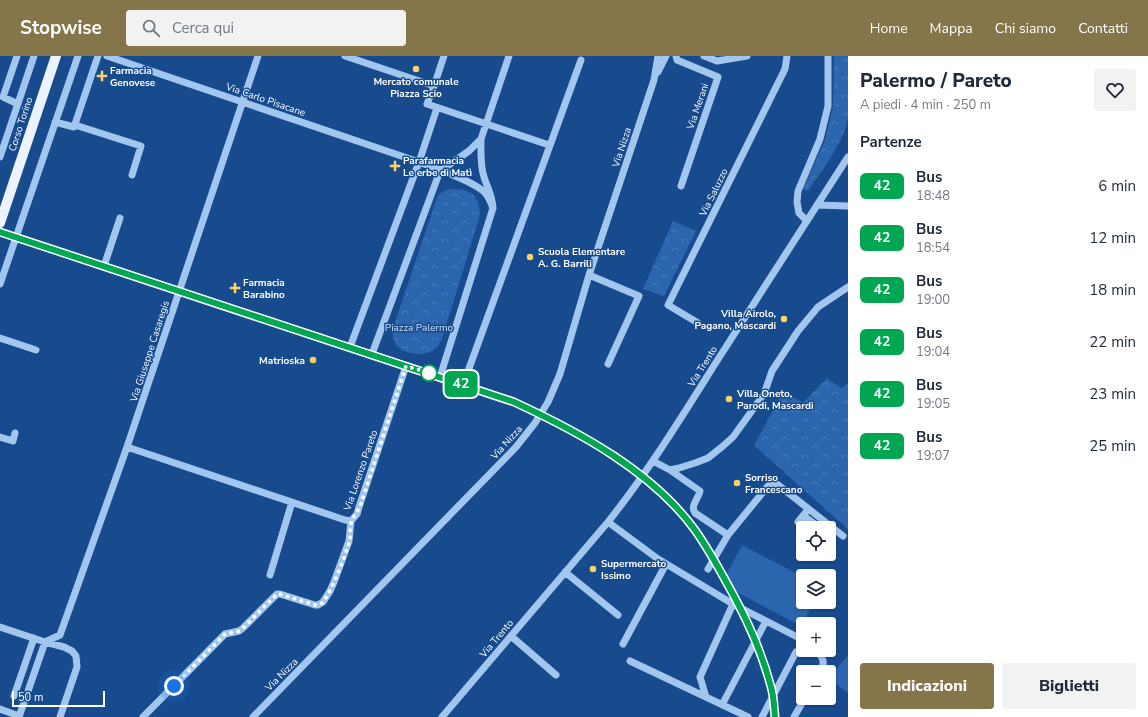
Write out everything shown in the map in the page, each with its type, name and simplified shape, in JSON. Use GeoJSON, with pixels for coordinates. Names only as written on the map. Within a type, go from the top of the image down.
{"type":"FeatureCollection","features":[{"type":"Feature","properties":{"kind":"main road","name":"Corso Torino"},"geometry":{"type":"LineString","coordinates":[[0,223],[56,56]]}},
{"type":"Feature","properties":{"kind":"street","name":"Corso Torino"},"geometry":{"type":"LineString","coordinates":[[16,56],[3,97],[18,104]]}},
{"type":"Feature","properties":{"kind":"street","name":"Corso Torino"},"geometry":{"type":"LineString","coordinates":[[0,157],[34,56]]}},
{"type":"Feature","properties":{"kind":"street"},"geometry":{"type":"LineString","coordinates":[[0,284],[78,56]]}},
{"type":"Feature","properties":{"kind":"street"},"geometry":{"type":"LineString","coordinates":[[75,125],[98,56]]}},
{"type":"Feature","properties":{"kind":"street","name":"Via Carlo Pisacane"},"geometry":{"type":"LineString","coordinates":[[107,56],[419,162]]}},
{"type":"Feature","properties":{"kind":"street","name":"Via Giuseppe Casaregis"},"geometry":{"type":"LineString","coordinates":[[45,642],[60,635],[127,447],[258,56]]}},
{"type":"Feature","properties":{"kind":"street"},"geometry":{"type":"LineString","coordinates":[[345,56],[434,86]]}},
{"type":"Feature","properties":{"kind":"street"},"geometry":{"type":"LineString","coordinates":[[444,56],[427,104],[549,145]]}},
{"type":"Feature","properties":{"kind":"street"},"geometry":{"type":"LineString","coordinates":[[440,377],[493,208],[492,197],[484,177],[480,156],[481,139],[509,56]]}},
{"type":"Feature","properties":{"kind":"street","name":"Via Nizza"},"geometry":{"type":"LineString","coordinates":[[654,80],[658,56]]}},
{"type":"Feature","properties":{"kind":"street","name":"Via Nizza"},"geometry":{"type":"LineString","coordinates":[[253,717],[516,448],[536,423],[548,402],[560,374],[589,275],[654,80],[666,56]]}},
{"type":"Feature","properties":{"kind":"street","name":"Via Merani"},"geometry":{"type":"LineString","coordinates":[[676,56],[677,60],[718,77],[681,186]]}},
{"type":"Feature","properties":{"kind":"street"},"geometry":{"type":"LineString","coordinates":[[704,56],[717,61],[747,56]]}},
{"type":"Feature","properties":{"kind":"street","name":"Via Saluzzo"},"geometry":{"type":"LineString","coordinates":[[698,323],[668,305],[785,69],[787,56]]}},
{"type":"Feature","properties":{"kind":"street"},"geometry":{"type":"LineString","coordinates":[[807,221],[799,213],[797,202],[798,191],[820,139],[828,106],[828,56]]}},
{"type":"Feature","properties":{"kind":"street"},"geometry":{"type":"LineString","coordinates":[[463,385],[581,60]]}},
{"type":"Feature","properties":{"kind":"street"},"geometry":{"type":"LineString","coordinates":[[350,347],[419,162],[437,108]]}},
{"type":"Feature","properties":{"kind":"street"},"geometry":{"type":"LineString","coordinates":[[55,122],[74,127],[75,125],[141,146],[132,175]]}},
{"type":"Feature","properties":{"kind":"street"},"geometry":{"type":"LineString","coordinates":[[372,354],[440,171],[469,151],[481,139]]}},
{"type":"Feature","properties":{"kind":"street","name":"Via Trento"},"geometry":{"type":"LineString","coordinates":[[446,716],[511,636],[608,522],[653,461],[848,157]]}},
{"type":"Feature","properties":{"kind":"street"},"geometry":{"type":"LineString","coordinates":[[419,162],[476,186],[486,193],[493,208]]}},
{"type":"Feature","properties":{"kind":"street"},"geometry":{"type":"LineString","coordinates":[[817,205],[848,206]]}},
{"type":"Feature","properties":{"kind":"street"},"geometry":{"type":"LineString","coordinates":[[104,266],[120,218]]}},
{"type":"Feature","properties":{"kind":"street"},"geometry":{"type":"LineString","coordinates":[[0,232],[514,402]]}},
{"type":"Feature","properties":{"kind":"street"},"geometry":{"type":"LineString","coordinates":[[589,275],[639,296],[608,364]]}},
{"type":"Feature","properties":{"kind":"street"},"geometry":{"type":"LineString","coordinates":[[670,470],[708,458],[733,437],[764,394],[772,371],[798,330],[818,307],[848,287]]}},
{"type":"Feature","properties":{"kind":"street"},"geometry":{"type":"LineString","coordinates":[[0,338],[36,350]]}},
{"type":"Feature","properties":{"kind":"street","name":"Via Lorenzo Pareto"},"geometry":{"type":"LineString","coordinates":[[127,447],[351,521],[357,514],[360,507],[406,366]]}},
{"type":"Feature","properties":{"kind":"street"},"geometry":{"type":"LineString","coordinates":[[0,437],[13,441],[15,433]]}},
{"type":"Feature","properties":{"kind":"street"},"geometry":{"type":"LineString","coordinates":[[653,461],[670,470],[700,491],[692,509],[695,513],[728,535]]}},
{"type":"Feature","properties":{"kind":"street"},"geometry":{"type":"LineString","coordinates":[[708,569],[728,535],[768,486],[772,484],[777,484],[844,536]]}},
{"type":"Feature","properties":{"kind":"street"},"geometry":{"type":"LineString","coordinates":[[270,575],[292,502]]}},
{"type":"Feature","properties":{"kind":"street"},"geometry":{"type":"LineString","coordinates":[[799,521],[809,509]]}},
{"type":"Feature","properties":{"kind":"street"},"geometry":{"type":"LineString","coordinates":[[804,516],[811,521]]}},
{"type":"Feature","properties":{"kind":"street"},"geometry":{"type":"LineString","coordinates":[[143,717],[225,634],[239,631],[243,628],[277,594],[315,605],[320,604],[330,592],[341,563],[349,540],[351,521]]}},
{"type":"Feature","properties":{"kind":"street"},"geometry":{"type":"LineString","coordinates":[[608,522],[666,564],[733,604],[796,636]]}},
{"type":"Feature","properties":{"kind":"street"},"geometry":{"type":"LineString","coordinates":[[623,644],[666,564]]}},
{"type":"Feature","properties":{"kind":"street"},"geometry":{"type":"LineString","coordinates":[[565,572],[618,615]]}},
{"type":"Feature","properties":{"kind":"street"},"geometry":{"type":"LineString","coordinates":[[706,697],[700,677],[733,604]]}},
{"type":"Feature","properties":{"kind":"street"},"geometry":{"type":"LineString","coordinates":[[722,705],[766,621]]}},
{"type":"Feature","properties":{"kind":"street"},"geometry":{"type":"LineString","coordinates":[[0,627],[64,647],[72,651],[76,656],[77,667],[60,717]]}},
{"type":"Feature","properties":{"kind":"street"},"geometry":{"type":"LineString","coordinates":[[511,636],[556,675]]}},
{"type":"Feature","properties":{"kind":"street"},"geometry":{"type":"LineString","coordinates":[[14,696],[34,638]]}},
{"type":"Feature","properties":{"kind":"street"},"geometry":{"type":"LineString","coordinates":[[0,709],[19,716],[45,642]]}},
{"type":"Feature","properties":{"kind":"street"},"geometry":{"type":"LineString","coordinates":[[762,717],[796,652]]}},
{"type":"Feature","properties":{"kind":"street"},"geometry":{"type":"LineString","coordinates":[[630,661],[748,717]]}},
{"type":"Feature","properties":{"kind":"street"},"geometry":{"type":"LineString","coordinates":[[794,717],[801,705]]}},
{"type":"Feature","properties":{"kind":"green space"},"geometry":{"type":"Polygon","coordinates":[[[834,56],[848,56],[848,119],[837,148],[808,191],[803,189],[825,140],[833,106],[834,56]]]}},
{"type":"Feature","properties":{"kind":"green space","name":"Piazza Palermo"},"geometry":{"type":"Polygon","coordinates":[[[450,189],[463,190],[472,194],[478,202],[480,215],[442,339],[437,347],[428,353],[417,354],[407,352],[398,347],[394,342],[392,331],[438,195],[450,189]]]}},
{"type":"Feature","properties":{"kind":"green space"},"geometry":{"type":"Polygon","coordinates":[[[673,221],[696,231],[664,296],[643,289],[673,221]]]}},
{"type":"Feature","properties":{"kind":"green space"},"geometry":{"type":"Polygon","coordinates":[[[827,378],[841,388],[848,384],[848,529],[754,445],[784,391],[803,403],[827,378]]]}},
{"type":"Feature","properties":{"kind":"green space"},"geometry":{"type":"Polygon","coordinates":[[[742,545],[796,573],[796,609],[810,609],[806,617],[796,617],[796,623],[721,584],[742,545]]]}},
{"type":"Feature","properties":{"kind":"green space"},"geometry":{"type":"Polygon","coordinates":[[[848,655],[848,693],[836,684],[836,670],[848,655]]]}},
{"type":"Feature","properties":{"kind":"tunnel"},"geometry":{"type":"LineString","coordinates":[[514,401],[547,417],[590,441],[644,477],[670,502],[694,529],[719,567],[757,643],[772,688],[775,717]]}},
{"type":"Feature","properties":{"kind":"bus line","name":"42"},"geometry":{"type":"LineString","coordinates":[[0,232],[514,402],[547,417],[590,441],[644,477],[670,502],[694,529],[719,567],[757,643],[772,688],[775,717]]}},
{"type":"Feature","properties":{"kind":"place","name":"Mercato comunale Piazza Scio"},"geometry":{"type":"Point","coordinates":[416,69]}},
{"type":"Feature","properties":{"kind":"place","name":"Farmacia Genovese"},"geometry":{"type":"Point","coordinates":[102,76]}},
{"type":"Feature","properties":{"kind":"place","name":"Parafarmacia Le erbe di Matì"},"geometry":{"type":"Point","coordinates":[395,166]}},
{"type":"Feature","properties":{"kind":"place","name":"Scuola Elementare A. G. Barrili"},"geometry":{"type":"Point","coordinates":[530,257]}},
{"type":"Feature","properties":{"kind":"place","name":"Farmacia Barabino"},"geometry":{"type":"Point","coordinates":[235,288]}},
{"type":"Feature","properties":{"kind":"place","name":"Villa Airolo, Pagano, Mascardi"},"geometry":{"type":"Point","coordinates":[784,319]}},
{"type":"Feature","properties":{"kind":"place","name":"Matrioska"},"geometry":{"type":"Point","coordinates":[313,360]}},
{"type":"Feature","properties":{"kind":"place","name":"Villa Oneto, Parodi, Mascardi"},"geometry":{"type":"Point","coordinates":[729,399]}},
{"type":"Feature","properties":{"kind":"place","name":"Sorriso Francescano"},"geometry":{"type":"Point","coordinates":[737,483]}},
{"type":"Feature","properties":{"kind":"place","name":"Supermercato Issimo"},"geometry":{"type":"Point","coordinates":[593,569]}},
{"type":"Feature","properties":{"kind":"route"},"geometry":{"type":"LineString","coordinates":[[174,686],[225,634],[239,631],[243,628],[277,594],[315,605],[322,602],[330,592],[345,552],[349,540],[351,521],[357,514],[360,507],[406,366],[429,373]]}}]}
